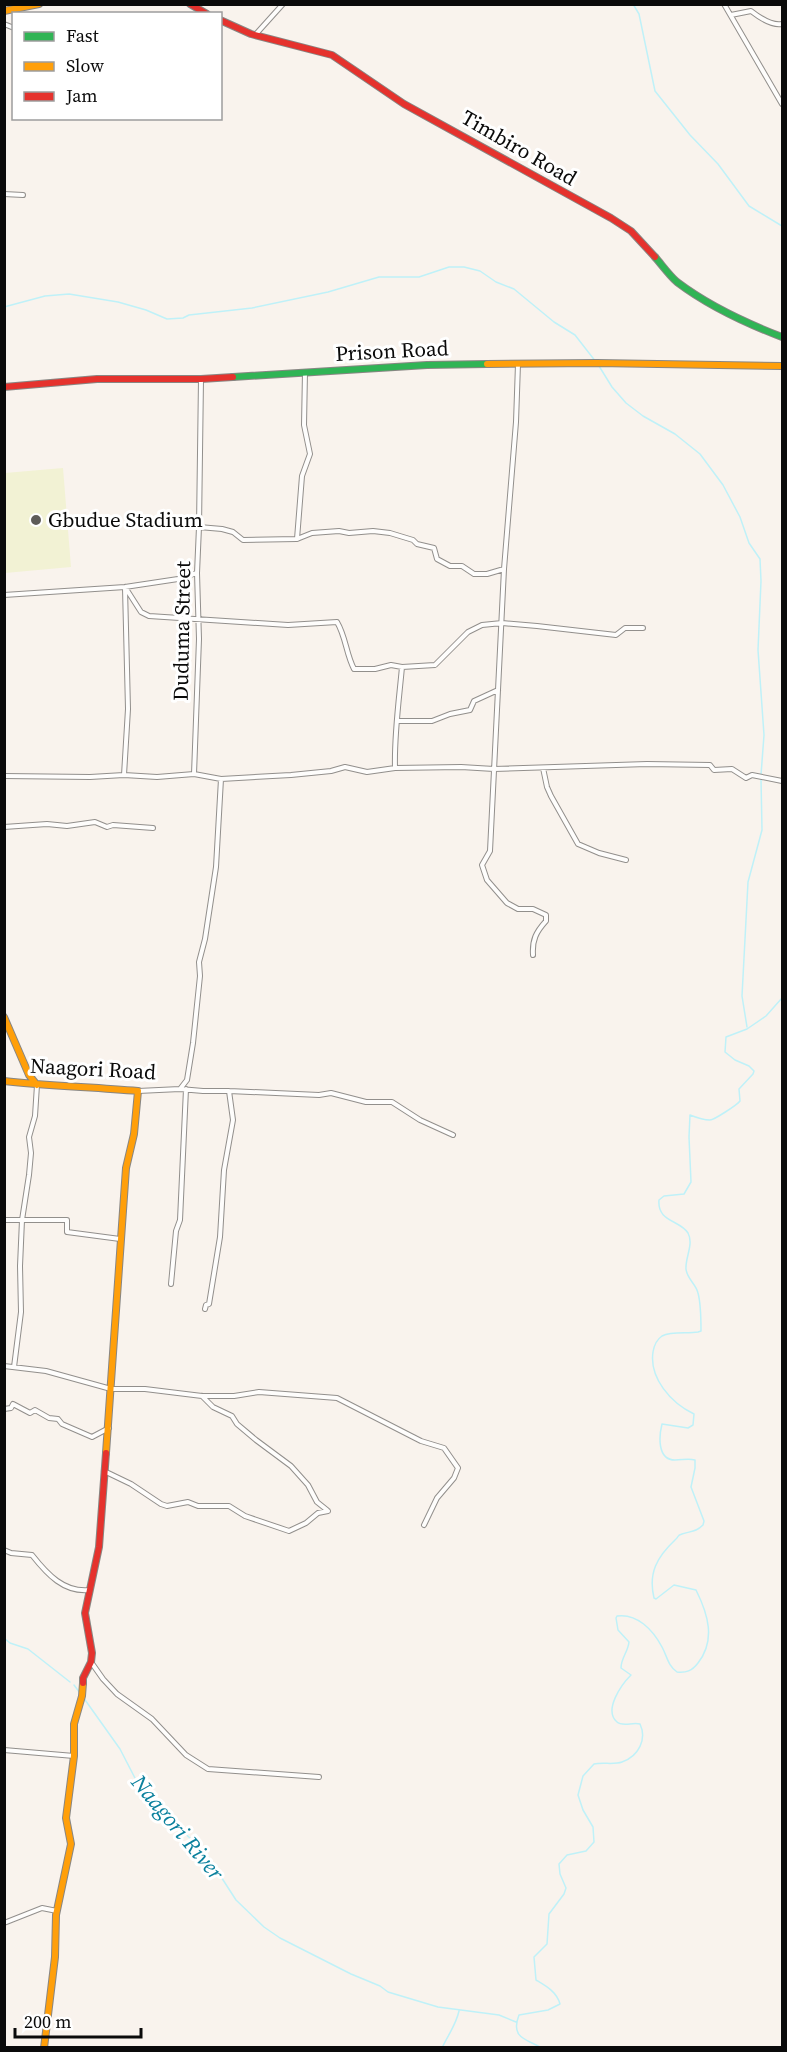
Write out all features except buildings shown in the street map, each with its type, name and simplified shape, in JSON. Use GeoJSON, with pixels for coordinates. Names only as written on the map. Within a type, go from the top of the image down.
{"type":"FeatureCollection","features":[{"type":"Feature","properties":{"kind":"street"},"geometry":{"type":"LineString","coordinates":[[4,11],[39,4]]}},
{"type":"Feature","properties":{"kind":"street"},"geometry":{"type":"LineString","coordinates":[[190,4],[204,12]]}},
{"type":"Feature","properties":{"kind":"street"},"geometry":{"type":"LineString","coordinates":[[256,34],[283,4]]}},
{"type":"Feature","properties":{"kind":"street"},"geometry":{"type":"LineString","coordinates":[[724,4],[783,104]]}},
{"type":"Feature","properties":{"kind":"street"},"geometry":{"type":"LineString","coordinates":[[730,15],[752,11],[760,18],[778,25],[783,24]]}},
{"type":"Feature","properties":{"kind":"street","name":"Timbiro Road"},"geometry":{"type":"LineString","coordinates":[[222,21],[251,34],[332,55],[404,104],[611,218],[631,231],[676,281],[746,323],[783,337]]}},
{"type":"Feature","properties":{"kind":"street"},"geometry":{"type":"LineString","coordinates":[[777,94],[783,94]]}},
{"type":"Feature","properties":{"kind":"street"},"geometry":{"type":"LineString","coordinates":[[4,194],[23,195]]}},
{"type":"Feature","properties":{"kind":"street","name":"Prison Road"},"geometry":{"type":"LineString","coordinates":[[4,387],[97,379],[201,379],[427,365],[597,363],[783,366]]}},
{"type":"Feature","properties":{"kind":"street"},"geometry":{"type":"LineString","coordinates":[[518,364],[516,422],[504,569],[490,851],[482,865],[487,880],[507,903],[518,909],[533,909],[546,915],[546,921],[532,943],[533,955]]}},
{"type":"Feature","properties":{"kind":"street"},"geometry":{"type":"LineString","coordinates":[[297,540],[302,476],[310,454],[304,425],[305,372]]}},
{"type":"Feature","properties":{"kind":"street","name":"Duduma Street"},"geometry":{"type":"LineString","coordinates":[[194,774],[199,618],[197,573],[201,379]]}},
{"type":"Feature","properties":{"kind":"street"},"geometry":{"type":"LineString","coordinates":[[199,527],[233,532],[243,540],[297,540],[312,533],[339,531],[390,533],[434,548],[437,559],[450,566],[462,566],[474,574],[487,574],[504,569]]}},
{"type":"Feature","properties":{"kind":"street"},"geometry":{"type":"LineString","coordinates":[[4,595],[125,587],[178,579],[197,573]]}},
{"type":"Feature","properties":{"kind":"street"},"geometry":{"type":"LineString","coordinates":[[125,587],[141,612],[149,616],[288,625],[338,622],[354,669],[375,669],[391,665],[402,667],[435,665],[468,632],[482,625],[502,623],[616,635],[625,628],[643,628]]}},
{"type":"Feature","properties":{"kind":"street"},"geometry":{"type":"LineString","coordinates":[[124,775],[128,710],[125,587]]}},
{"type":"Feature","properties":{"kind":"street"},"geometry":{"type":"LineString","coordinates":[[395,768],[394,743],[402,667]]}},
{"type":"Feature","properties":{"kind":"street"},"geometry":{"type":"LineString","coordinates":[[398,722],[432,721],[450,714],[464,712],[470,710],[474,701],[498,690]]}},
{"type":"Feature","properties":{"kind":"street"},"geometry":{"type":"LineString","coordinates":[[4,776],[157,777],[194,774],[221,779],[301,774],[345,767],[367,772],[395,768],[494,769],[647,764],[710,765],[714,770],[732,770],[746,778],[752,775],[783,781]]}},
{"type":"Feature","properties":{"kind":"street"},"geometry":{"type":"LineString","coordinates":[[543,768],[551,796],[578,844],[600,854],[626,860]]}},
{"type":"Feature","properties":{"kind":"street"},"geometry":{"type":"LineString","coordinates":[[180,1089],[187,1080],[201,976],[199,962],[205,939],[216,867],[221,779]]}},
{"type":"Feature","properties":{"kind":"street"},"geometry":{"type":"LineString","coordinates":[[4,827],[47,824],[67,826],[95,822],[107,827],[113,825],[153,828]]}},
{"type":"Feature","properties":{"kind":"street"},"geometry":{"type":"LineString","coordinates":[[4,1017],[29,1076],[37,1085],[35,1116],[29,1137],[31,1153],[22,1220],[21,1312],[14,1367]]}},
{"type":"Feature","properties":{"kind":"street"},"geometry":{"type":"LineString","coordinates":[[187,1080],[192,1090]]}},
{"type":"Feature","properties":{"kind":"street","name":"Naagori Road"},"geometry":{"type":"LineString","coordinates":[[4,1081],[138,1090],[186,1089],[320,1095],[331,1093],[366,1102],[392,1102],[420,1120],[453,1135]]}},
{"type":"Feature","properties":{"kind":"street"},"geometry":{"type":"LineString","coordinates":[[171,1284],[176,1231],[180,1220],[186,1089]]}},
{"type":"Feature","properties":{"kind":"street"},"geometry":{"type":"LineString","coordinates":[[44,2048],[55,1957],[57,1911],[71,1844],[66,1818],[74,1756],[74,1724],[82,1696],[83,1678],[91,1662],[92,1653],[85,1613],[99,1547],[103,1509],[120,1239],[126,1168],[134,1134],[138,1090]]}},
{"type":"Feature","properties":{"kind":"street"},"geometry":{"type":"LineString","coordinates":[[204,1309],[209,1304],[220,1237],[224,1170],[232,1120],[229,1091]]}},
{"type":"Feature","properties":{"kind":"street"},"geometry":{"type":"LineString","coordinates":[[4,1220],[67,1220],[67,1232],[120,1239]]}},
{"type":"Feature","properties":{"kind":"street"},"geometry":{"type":"LineString","coordinates":[[4,1366],[46,1371],[111,1389],[145,1389],[202,1396],[234,1396],[259,1392],[338,1398],[421,1441],[444,1448],[458,1468],[437,1498],[424,1525]]}},
{"type":"Feature","properties":{"kind":"street"},"geometry":{"type":"LineString","coordinates":[[104,1471],[167,1506],[188,1502],[198,1506],[229,1506],[245,1516],[288,1531],[306,1523],[318,1513],[328,1511],[316,1502],[308,1485],[291,1466],[237,1424],[232,1416],[213,1407],[202,1396]]}},
{"type":"Feature","properties":{"kind":"street"},"geometry":{"type":"LineString","coordinates":[[4,1409],[11,1408],[14,1404],[30,1413],[35,1410],[92,1437],[109,1428]]}},
{"type":"Feature","properties":{"kind":"street"},"geometry":{"type":"LineString","coordinates":[[4,1550],[32,1555],[48,1576],[78,1591],[90,1590]]}},
{"type":"Feature","properties":{"kind":"street"},"geometry":{"type":"LineString","coordinates":[[91,1662],[117,1694],[152,1719],[186,1755],[208,1769],[319,1777]]}},
{"type":"Feature","properties":{"kind":"street"},"geometry":{"type":"LineString","coordinates":[[4,1750],[74,1756]]}},
{"type":"Feature","properties":{"kind":"street"},"geometry":{"type":"LineString","coordinates":[[4,1923],[42,1908],[57,1911]]}},
{"type":"Feature","properties":{"kind":"green space","name":"Gbudue Stadium"},"geometry":{"type":"Polygon","coordinates":[[[63,468],[71,567],[5,573],[5,473],[63,468]]]}},
{"type":"Feature","properties":{"kind":"waterway"},"geometry":{"type":"LineString","coordinates":[[633,4],[639,14],[655,91],[690,135],[718,164],[749,206],[782,226]]}},
{"type":"Feature","properties":{"kind":"waterway"},"geometry":{"type":"LineString","coordinates":[[4,307],[45,296],[69,294],[118,302],[167,319],[183,318],[189,315],[252,308],[328,292],[379,277],[419,277],[449,267],[464,267],[480,271],[496,282],[514,289],[554,322],[575,335],[596,362]]}},
{"type":"Feature","properties":{"kind":"waterway"},"geometry":{"type":"LineString","coordinates":[[599,366],[612,387],[626,403],[643,416],[675,434],[700,454],[723,485],[740,517],[749,543],[760,559],[758,650],[764,735],[761,775]]}},
{"type":"Feature","properties":{"kind":"waterway"},"geometry":{"type":"LineString","coordinates":[[747,1027],[742,996],[748,882],[762,830],[761,779]]}},
{"type":"Feature","properties":{"kind":"waterway"},"geometry":{"type":"LineString","coordinates":[[542,2048],[521,2037],[517,2023],[519,2015],[548,2010],[560,2004],[554,1993],[536,1980],[534,1957],[547,1944],[549,1914],[566,1888],[560,1874],[559,1864],[567,1855],[586,1851],[594,1842],[593,1827],[583,1810],[578,1795],[583,1776],[594,1764],[619,1763],[628,1759],[637,1751],[642,1741],[640,1724],[622,1724],[613,1717],[615,1697],[631,1675],[621,1668],[629,1642],[618,1630],[616,1618],[617,1616],[631,1617],[644,1624],[658,1641],[677,1672],[689,1671],[696,1666],[707,1645],[707,1618],[696,1590],[674,1585],[656,1599],[652,1589],[653,1573],[663,1553],[679,1535],[698,1529],[704,1521],[691,1487],[695,1460],[669,1459],[662,1452],[661,1446],[662,1424],[688,1428],[693,1425],[694,1414],[677,1403],[663,1389],[654,1371],[655,1345],[662,1336],[698,1332],[701,1331],[701,1326],[698,1293],[686,1269],[690,1237],[684,1229],[665,1217],[659,1207],[659,1200],[664,1196],[684,1194],[691,1182],[690,1115],[710,1120],[735,1106],[740,1101],[739,1089],[753,1074],[754,1071],[749,1066],[735,1060],[725,1052],[726,1037],[747,1029],[766,1016],[782,998]]}},
{"type":"Feature","properties":{"kind":"waterway","name":"Naagori River"},"geometry":{"type":"LineString","coordinates":[[4,1638],[10,1643],[28,1649],[70,1682]]}},
{"type":"Feature","properties":{"kind":"waterway","name":"Naagori River"},"geometry":{"type":"LineString","coordinates":[[74,1685],[80,1693]]}},
{"type":"Feature","properties":{"kind":"waterway","name":"Naagori River"},"geometry":{"type":"LineString","coordinates":[[83,1697],[120,1749],[136,1780],[151,1802],[205,1852],[236,1900],[264,1927],[280,1938],[388,1992],[438,2007],[499,2015],[516,2022]]}},
{"type":"Feature","properties":{"kind":"waterway"},"geometry":{"type":"LineString","coordinates":[[442,2048],[459,2011]]}},
{"type":"Feature","properties":{"kind":"traffic: fast"},"geometry":{"type":"LineString","coordinates":[[655,257],[677,282],[701,298],[741,320],[782,337]]}},
{"type":"Feature","properties":{"kind":"traffic: fast"},"geometry":{"type":"LineString","coordinates":[[233,377],[427,365],[487,364]]}},
{"type":"Feature","properties":{"kind":"traffic: slow"},"geometry":{"type":"LineString","coordinates":[[4,11],[39,4]]}},
{"type":"Feature","properties":{"kind":"traffic: slow"},"geometry":{"type":"LineString","coordinates":[[487,364],[782,366]]}},
{"type":"Feature","properties":{"kind":"traffic: slow"},"geometry":{"type":"LineString","coordinates":[[4,1017],[29,1075],[37,1085]]}},
{"type":"Feature","properties":{"kind":"traffic: slow"},"geometry":{"type":"LineString","coordinates":[[4,1081],[138,1091],[134,1134],[126,1168],[106,1453]]}},
{"type":"Feature","properties":{"kind":"traffic: slow"},"geometry":{"type":"LineString","coordinates":[[44,2048],[55,1957],[56,1915],[71,1844],[66,1818],[74,1756],[74,1724],[82,1696],[83,1683]]}},
{"type":"Feature","properties":{"kind":"traffic: jam"},"geometry":{"type":"LineString","coordinates":[[190,4],[204,12]]}},
{"type":"Feature","properties":{"kind":"traffic: jam"},"geometry":{"type":"LineString","coordinates":[[222,21],[251,34],[332,55],[404,104],[611,218],[631,231],[655,257]]}},
{"type":"Feature","properties":{"kind":"traffic: jam"},"geometry":{"type":"LineString","coordinates":[[4,387],[97,379],[233,377]]}},
{"type":"Feature","properties":{"kind":"traffic: jam"},"geometry":{"type":"LineString","coordinates":[[83,1683],[92,1653],[85,1613],[99,1547],[106,1453]]}},
{"type":"Feature","properties":{"kind":"place","name":"Gbudue Stadium"},"geometry":{"type":"Point","coordinates":[36,520]}}]}
